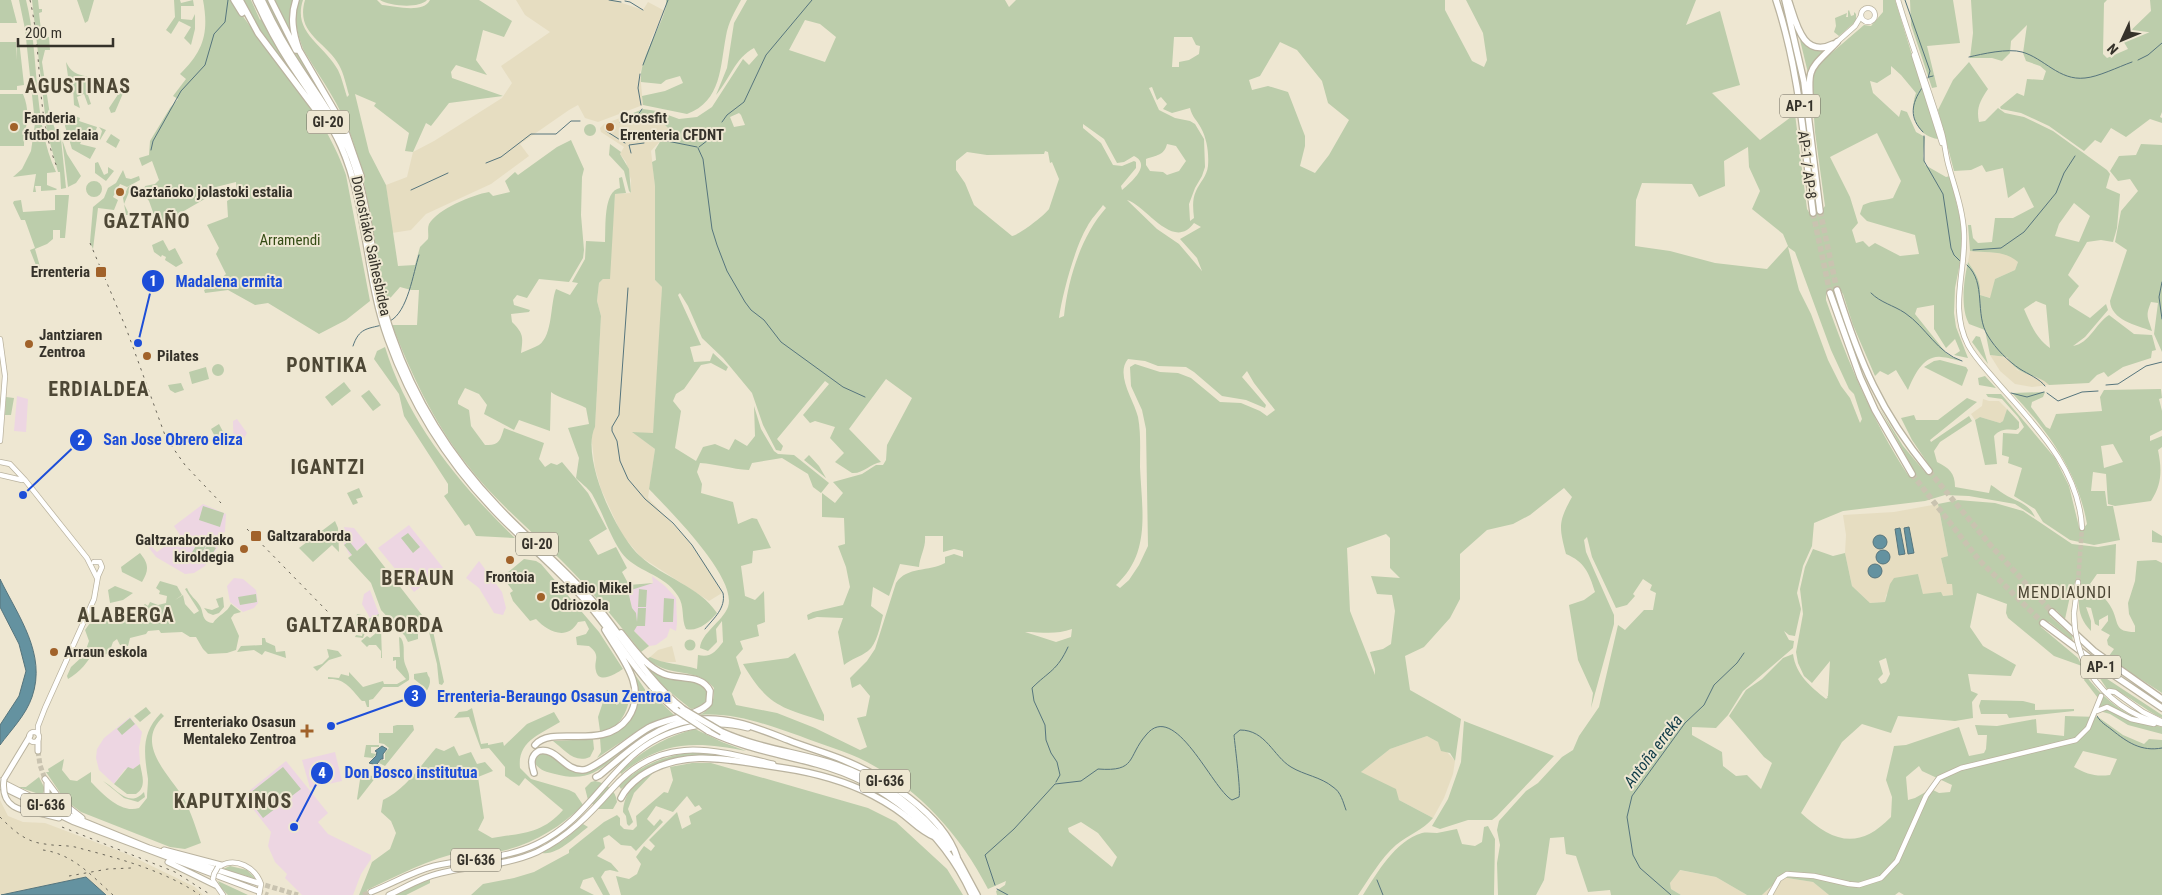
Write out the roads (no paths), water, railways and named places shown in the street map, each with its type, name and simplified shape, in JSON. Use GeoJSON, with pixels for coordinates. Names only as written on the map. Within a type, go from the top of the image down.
{"type":"FeatureCollection","features":[{"type":"Feature","properties":{"kind":"highway"},"geometry":{"type":"LineString","coordinates":[[238,0],[258,33],[322,118],[338,146],[352,178]]}},
{"type":"Feature","properties":{"kind":"highway","name":"Donostiako Saihesbidea"},"geometry":{"type":"LineString","coordinates":[[256,0],[278,44],[334,132],[352,178],[384,313],[403,369],[432,430],[464,475],[495,511],[567,581],[595,613],[647,681],[676,710],[708,731],[745,746],[818,764],[856,778],[897,802],[935,837]]}},
{"type":"Feature","properties":{"kind":"highway","name":"Donostiako Saihesbidea"},"geometry":{"type":"LineString","coordinates":[[262,0],[283,41],[330,114],[346,143],[357,176],[367,220],[370,256]]}},
{"type":"Feature","properties":{"kind":"highway"},"geometry":{"type":"LineString","coordinates":[[270,0],[291,42],[336,111],[350,142],[364,189],[368,213],[367,220]]}},
{"type":"Feature","properties":{"kind":"highway"},"geometry":{"type":"LineString","coordinates":[[296,0],[293,13],[293,32],[299,50],[314,76]]}},
{"type":"Feature","properties":{"kind":"highway","name":"AP-1 / AP-8"},"geometry":{"type":"LineString","coordinates":[[1776,0],[1784,26],[1796,82],[1813,214]]}},
{"type":"Feature","properties":{"kind":"highway"},"geometry":{"type":"LineString","coordinates":[[1786,0],[1797,26],[1808,44],[1818,48],[1827,47],[1837,42]]}},
{"type":"Feature","properties":{"kind":"highway","name":"AP-1 / AP-8"},"geometry":{"type":"LineString","coordinates":[[1786,0],[1804,82],[1820,211]]}},
{"type":"Feature","properties":{"kind":"highway"},"geometry":{"type":"LineString","coordinates":[[1813,156],[1816,150],[1808,78],[1814,65],[1837,42]]}},
{"type":"Feature","properties":{"kind":"highway"},"geometry":{"type":"LineString","coordinates":[[1837,290],[1850,330],[1873,388],[1897,429],[1929,471]]}},
{"type":"Feature","properties":{"kind":"highway"},"geometry":{"type":"LineString","coordinates":[[1830,293],[1860,377],[1875,410],[1912,474]]}},
{"type":"Feature","properties":{"kind":"highway","name":"Donostiako Saihesbidea"},"geometry":{"type":"LineString","coordinates":[[403,369],[439,432],[472,478],[499,508],[560,566],[592,600],[650,678],[683,709],[722,732],[756,744],[829,762],[868,778],[912,808],[935,829],[957,857],[978,895]]}},
{"type":"Feature","properties":{"kind":"highway"},"geometry":{"type":"LineString","coordinates":[[534,773],[532,760],[539,751],[551,752],[573,769],[588,770],[640,732],[665,720],[702,709],[710,700],[710,691],[702,682],[667,675],[647,664],[604,610],[592,600]]}},
{"type":"Feature","properties":{"kind":"highway","name":"AP-1"},"geometry":{"type":"LineString","coordinates":[[2052,612],[2094,652],[2162,699]]}},
{"type":"Feature","properties":{"kind":"highway"},"geometry":{"type":"LineString","coordinates":[[536,745],[543,739],[606,734],[620,726],[632,709],[636,694],[632,677],[595,613]]}},
{"type":"Feature","properties":{"kind":"highway","name":"AP-1"},"geometry":{"type":"LineString","coordinates":[[2043,623],[2102,668],[2162,708]]}},
{"type":"Feature","properties":{"kind":"highway"},"geometry":{"type":"LineString","coordinates":[[596,777],[644,738],[666,727],[684,721],[706,718],[731,720],[769,732],[786,740]]}},
{"type":"Feature","properties":{"kind":"highway","name":"GI-636"},"geometry":{"type":"LineString","coordinates":[[786,740],[851,763],[889,784],[916,804],[931,819],[953,846],[957,857]]}},
{"type":"Feature","properties":{"kind":"highway"},"geometry":{"type":"LineString","coordinates":[[620,798],[628,788],[646,773],[665,764],[684,759],[725,758],[780,766],[825,777],[862,790],[889,804],[924,832],[935,837]]}},
{"type":"Feature","properties":{"kind":"highway","name":"GI-20"},"geometry":{"type":"LineString","coordinates":[[935,837],[957,866],[972,895]]}},
{"type":"Feature","properties":{"kind":"main road"},"geometry":{"type":"LineString","coordinates":[[1898,0],[1962,210],[1964,252],[1958,301],[1960,322],[1971,349],[2046,439],[2063,464],[2077,499],[2082,528]]}},
{"type":"Feature","properties":{"kind":"main road"},"geometry":{"type":"LineString","coordinates":[[1837,42],[1855,26],[1865,9],[1873,11],[1873,19],[1855,26]]}},
{"type":"Feature","properties":{"kind":"main road"},"geometry":{"type":"LineString","coordinates":[[1861,16],[1866,22]]}},
{"type":"Feature","properties":{"kind":"main road"},"geometry":{"type":"LineString","coordinates":[[0,339],[5,376],[0,441]]}},
{"type":"Feature","properties":{"kind":"main road"},"geometry":{"type":"LineString","coordinates":[[1,461],[10,464],[26,482],[95,567],[97,582],[94,599],[38,726],[2,780],[4,794],[12,806],[24,812],[43,814],[74,822]]}},
{"type":"Feature","properties":{"kind":"main road"},"geometry":{"type":"LineString","coordinates":[[9,476],[13,473],[13,468]]}},
{"type":"Feature","properties":{"kind":"main road"},"geometry":{"type":"LineString","coordinates":[[0,475],[26,482]]}},
{"type":"Feature","properties":{"kind":"main road"},"geometry":{"type":"LineString","coordinates":[[2078,582],[2074,613],[2075,635],[2082,658],[2089,672],[2104,692],[2120,705],[2139,716],[2162,723]]}},
{"type":"Feature","properties":{"kind":"main road"},"geometry":{"type":"LineString","coordinates":[[2109,691],[2115,692],[2162,723]]}},
{"type":"Feature","properties":{"kind":"main road"},"geometry":{"type":"LineString","coordinates":[[1773,894],[1780,877],[1787,874],[1814,876],[1859,885],[1881,878],[1897,862],[1926,796],[1939,778],[1961,768],[2076,740],[2084,733],[2096,712],[2101,696]]}},
{"type":"Feature","properties":{"kind":"main road"},"geometry":{"type":"LineString","coordinates":[[2096,712],[2107,707],[2136,720],[2157,725],[2162,723]]}},
{"type":"Feature","properties":{"kind":"main road","name":"GI-636"},"geometry":{"type":"LineString","coordinates":[[371,892],[429,868],[498,857],[522,850],[553,836],[577,817],[617,771],[639,750],[676,730],[702,725],[731,725],[786,740]]}},
{"type":"Feature","properties":{"kind":"main road"},"geometry":{"type":"LineString","coordinates":[[31,734],[30,740],[36,741],[38,726]]}},
{"type":"Feature","properties":{"kind":"main road"},"geometry":{"type":"LineString","coordinates":[[31,734],[38,734]]}},
{"type":"Feature","properties":{"kind":"main road","name":"GI-636"},"geometry":{"type":"LineString","coordinates":[[389,895],[429,876],[499,864],[524,857],[557,841],[582,822],[624,777],[656,757],[689,750],[716,751],[780,766]]}},
{"type":"Feature","properties":{"kind":"main road"},"geometry":{"type":"LineString","coordinates":[[23,794],[40,798],[45,796],[48,788],[45,779],[63,804],[93,825]]}},
{"type":"Feature","properties":{"kind":"main road","name":"GI-636"},"geometry":{"type":"LineString","coordinates":[[2,780],[23,794],[149,848],[258,883]]}},
{"type":"Feature","properties":{"kind":"main road","name":"GI-636"},"geometry":{"type":"LineString","coordinates":[[0,786],[74,822],[258,893]]}},
{"type":"Feature","properties":{"kind":"main road"},"geometry":{"type":"LineString","coordinates":[[149,848],[220,866],[235,862],[251,869],[261,884],[258,893]]}},
{"type":"Feature","properties":{"kind":"main road"},"geometry":{"type":"LineString","coordinates":[[143,850],[150,855],[214,882],[223,895]]}},
{"type":"Feature","properties":{"kind":"main road"},"geometry":{"type":"LineString","coordinates":[[214,882],[215,871],[220,866]]}},
{"type":"Feature","properties":{"kind":"water"},"geometry":{"type":"Polygon","coordinates":[[[1909,527],[1914,553],[1908,554],[1904,528],[1909,527]]]}},
{"type":"Feature","properties":{"kind":"water"},"geometry":{"type":"Polygon","coordinates":[[[1900,528],[1905,554],[1899,555],[1895,529],[1900,528]]]}},
{"type":"Feature","properties":{"kind":"water"},"geometry":{"type":"Polygon","coordinates":[[[1880,535],[1885,537],[1887,542],[1885,547],[1880,549],[1875,547],[1873,542],[1875,537],[1880,535]]]}},
{"type":"Feature","properties":{"kind":"water"},"geometry":{"type":"Polygon","coordinates":[[[1883,550],[1888,552],[1890,557],[1888,562],[1883,564],[1878,562],[1876,557],[1878,552],[1883,550]]]}},
{"type":"Feature","properties":{"kind":"water"},"geometry":{"type":"Polygon","coordinates":[[[1875,564],[1880,566],[1882,571],[1880,576],[1875,578],[1870,576],[1868,571],[1870,566],[1875,564]]]}},
{"type":"Feature","properties":{"kind":"water"},"geometry":{"type":"Polygon","coordinates":[[[0,579],[28,636],[36,666],[36,681],[29,704],[0,745],[0,725],[19,696],[26,671],[19,644],[0,607],[0,579]]]}},
{"type":"Feature","properties":{"kind":"water"},"geometry":{"type":"Polygon","coordinates":[[[382,746],[387,749],[383,754],[383,759],[377,764],[379,765],[377,769],[373,764],[369,763],[376,756],[377,752],[375,751],[382,746]]]}},
{"type":"Feature","properties":{"kind":"water"},"geometry":{"type":"Polygon","coordinates":[[[86,877],[106,895],[1,895],[86,877]]]}},
{"type":"Feature","properties":{"kind":"waterway"},"geometry":{"type":"LineString","coordinates":[[151,150],[153,141],[181,91],[205,65],[214,34],[225,22],[228,0]]}},
{"type":"Feature","properties":{"kind":"waterway"},"geometry":{"type":"LineString","coordinates":[[609,0],[621,2]]}},
{"type":"Feature","properties":{"kind":"waterway"},"geometry":{"type":"LineString","coordinates":[[643,65],[668,0]]}},
{"type":"Feature","properties":{"kind":"waterway"},"geometry":{"type":"LineString","coordinates":[[722,122],[727,115],[744,102],[766,55],[812,0]]}},
{"type":"Feature","properties":{"kind":"waterway"},"geometry":{"type":"LineString","coordinates":[[1905,0],[1930,71],[1928,78]]}},
{"type":"Feature","properties":{"kind":"waterway"},"geometry":{"type":"LineString","coordinates":[[625,1],[643,10]]}},
{"type":"Feature","properties":{"kind":"waterway"},"geometry":{"type":"LineString","coordinates":[[2138,60],[2148,55],[2162,43]]}},
{"type":"Feature","properties":{"kind":"waterway"},"geometry":{"type":"LineString","coordinates":[[1969,57],[2003,51],[2022,52],[2059,73],[2076,78],[2096,76],[2132,62]]}},
{"type":"Feature","properties":{"kind":"waterway"},"geometry":{"type":"LineString","coordinates":[[640,74],[638,88],[641,105]]}},
{"type":"Feature","properties":{"kind":"waterway"},"geometry":{"type":"LineString","coordinates":[[1929,77],[1933,76]]}},
{"type":"Feature","properties":{"kind":"waterway"},"geometry":{"type":"LineString","coordinates":[[1922,88],[1913,111],[1915,121],[1923,132]]}},
{"type":"Feature","properties":{"kind":"waterway"},"geometry":{"type":"LineString","coordinates":[[620,122],[633,118],[642,109]]}},
{"type":"Feature","properties":{"kind":"waterway"},"geometry":{"type":"LineString","coordinates":[[486,163],[501,157],[531,134],[556,134],[571,121],[580,121]]}},
{"type":"Feature","properties":{"kind":"waterway"},"geometry":{"type":"LineString","coordinates":[[699,147],[708,140],[717,128]]}},
{"type":"Feature","properties":{"kind":"waterway"},"geometry":{"type":"LineString","coordinates":[[606,131],[625,143]]}},
{"type":"Feature","properties":{"kind":"waterway"},"geometry":{"type":"LineString","coordinates":[[1924,136],[1924,161],[1943,194],[1951,248],[1954,255],[1960,261]]}},
{"type":"Feature","properties":{"kind":"waterway"},"geometry":{"type":"LineString","coordinates":[[662,140],[697,147]]}},
{"type":"Feature","properties":{"kind":"waterway"},"geometry":{"type":"LineString","coordinates":[[631,153],[629,145],[644,143]]}},
{"type":"Feature","properties":{"kind":"waterway"},"geometry":{"type":"LineString","coordinates":[[698,148],[703,159],[712,229],[727,271],[745,302],[751,310],[764,320],[781,342],[843,387],[865,397]]}},
{"type":"Feature","properties":{"kind":"waterway"},"geometry":{"type":"LineString","coordinates":[[1973,250],[2001,248],[2024,232],[2056,193],[2064,173],[2075,156]]}},
{"type":"Feature","properties":{"kind":"waterway"},"geometry":{"type":"LineString","coordinates":[[411,190],[448,173]]}},
{"type":"Feature","properties":{"kind":"waterway"},"geometry":{"type":"LineString","coordinates":[[390,321],[396,316],[406,301],[419,255]]}},
{"type":"Feature","properties":{"kind":"waterway"},"geometry":{"type":"LineString","coordinates":[[1967,265],[1977,281],[1982,318],[1988,336],[1998,350],[2011,362],[2045,386]]}},
{"type":"Feature","properties":{"kind":"waterway"},"geometry":{"type":"LineString","coordinates":[[2162,282],[2159,297],[2162,319]]}},
{"type":"Feature","properties":{"kind":"waterway"},"geometry":{"type":"LineString","coordinates":[[628,288],[619,415],[612,427],[612,431],[617,441],[620,461],[628,479],[645,499],[673,523],[692,545],[723,593],[721,608],[705,629]]}},
{"type":"Feature","properties":{"kind":"waterway"},"geometry":{"type":"LineString","coordinates":[[1871,293],[1905,313],[1945,352],[1962,361]]}},
{"type":"Feature","properties":{"kind":"waterway"},"geometry":{"type":"LineString","coordinates":[[353,346],[361,332],[382,325]]}},
{"type":"Feature","properties":{"kind":"waterway"},"geometry":{"type":"LineString","coordinates":[[2106,385],[2118,384],[2146,366],[2162,362]]}},
{"type":"Feature","properties":{"kind":"waterway"},"geometry":{"type":"LineString","coordinates":[[2047,393],[2058,401],[2082,392],[2098,391]]}},
{"type":"Feature","properties":{"kind":"waterway"},"geometry":{"type":"LineString","coordinates":[[2011,393],[2027,397],[2044,392]]}},
{"type":"Feature","properties":{"kind":"waterway"},"geometry":{"type":"LineString","coordinates":[[1056,782],[1060,775],[1057,762],[1046,740],[1045,725],[1034,701],[1032,688],[1056,666],[1068,647]]}},
{"type":"Feature","properties":{"kind":"waterway","name":"Antoña erreka"},"geometry":{"type":"LineString","coordinates":[[1671,895],[1640,868],[1633,855],[1627,817],[1632,796],[1685,723],[1704,705],[1714,685],[1737,663],[1744,653]]}},
{"type":"Feature","properties":{"kind":"waterway"},"geometry":{"type":"LineString","coordinates":[[2097,716],[2104,724],[2135,745],[2147,749],[2162,748]]}},
{"type":"Feature","properties":{"kind":"waterway"},"geometry":{"type":"LineString","coordinates":[[995,885],[985,855],[1014,829],[1055,784],[1081,781],[1098,769],[1119,768],[1125,765],[1130,761],[1146,735],[1157,727],[1169,728],[1181,737],[1224,793],[1232,800],[1239,797],[1239,778],[1234,735],[1240,730],[1256,734],[1291,767],[1336,789],[1346,810]]}},
{"type":"Feature","properties":{"kind":"waterway"},"geometry":{"type":"LineString","coordinates":[[1377,880],[1383,895]]}},
{"type":"Feature","properties":{"kind":"waterway"},"geometry":{"type":"LineString","coordinates":[[997,889],[1008,895]]}},
{"type":"Feature","properties":{"kind":"tunnel"},"geometry":{"type":"LineString","coordinates":[[1820,211],[1837,290]]}},
{"type":"Feature","properties":{"kind":"tunnel"},"geometry":{"type":"LineString","coordinates":[[1813,213],[1830,293]]}},
{"type":"Feature","properties":{"kind":"tunnel"},"geometry":{"type":"LineString","coordinates":[[1929,471],[1992,547],[2052,612]]}},
{"type":"Feature","properties":{"kind":"tunnel"},"geometry":{"type":"LineString","coordinates":[[1912,474],[1979,560],[2043,623]]}},
{"type":"Feature","properties":{"kind":"tunnel"},"geometry":{"type":"LineString","coordinates":[[2078,582],[2082,528]]}},
{"type":"Feature","properties":{"kind":"tunnel"},"geometry":{"type":"LineString","coordinates":[[38,751],[45,779]]}},
{"type":"Feature","properties":{"kind":"tunnel"},"geometry":{"type":"LineString","coordinates":[[258,883],[298,895]]}},
{"type":"Feature","properties":{"kind":"tunnel"},"geometry":{"type":"LineString","coordinates":[[258,891],[268,895]]}},
{"type":"Feature","properties":{"kind":"tunnel"},"geometry":{"type":"LineString","coordinates":[[363,895],[371,892]]}},
{"type":"Feature","properties":{"kind":"railway"},"geometry":{"type":"LineString","coordinates":[[30,0],[37,42],[45,126],[57,167]]}},
{"type":"Feature","properties":{"kind":"railway"},"geometry":{"type":"LineString","coordinates":[[90,243],[126,328],[166,438],[185,465],[221,503]]}},
{"type":"Feature","properties":{"kind":"railway"},"geometry":{"type":"LineString","coordinates":[[247,529],[328,612]]}},
{"type":"Feature","properties":{"kind":"railway"},"geometry":{"type":"LineString","coordinates":[[0,817],[15,831],[31,841],[49,845],[75,847],[124,860],[171,878],[200,895]]}},
{"type":"Feature","properties":{"kind":"railway"},"geometry":{"type":"LineString","coordinates":[[62,827],[175,872],[211,895]]}},
{"type":"Feature","properties":{"kind":"railway"},"geometry":{"type":"LineString","coordinates":[[43,850],[54,852],[73,861],[90,873],[113,895]]}},
{"type":"Feature","properties":{"kind":"railway"},"geometry":{"type":"LineString","coordinates":[[69,876],[108,869],[131,868]]}},
{"type":"Feature","properties":{"kind":"place","name":"Fanderia futbol zelaia"},"geometry":{"type":"Point","coordinates":[14,127]}},
{"type":"Feature","properties":{"kind":"place","name":"Crossfit Errenteria CFDNT"},"geometry":{"type":"Point","coordinates":[610,127]}},
{"type":"Feature","properties":{"kind":"place","name":"Gaztañoko jolastoki estalia"},"geometry":{"type":"Point","coordinates":[120,192]}},
{"type":"Feature","properties":{"kind":"place","name":"Errenteria"},"geometry":{"type":"Point","coordinates":[101,272]}},
{"type":"Feature","properties":{"kind":"place","name":"Madalena ermita"},"geometry":{"type":"Point","coordinates":[138,343]}},
{"type":"Feature","properties":{"kind":"place","name":"Jantziaren Zentroa"},"geometry":{"type":"Point","coordinates":[29,344]}},
{"type":"Feature","properties":{"kind":"place","name":"Pilates"},"geometry":{"type":"Point","coordinates":[147,356]}},
{"type":"Feature","properties":{"kind":"place","name":"San Jose Obrero eliza"},"geometry":{"type":"Point","coordinates":[23,495]}},
{"type":"Feature","properties":{"kind":"place","name":"Galtzaraborda"},"geometry":{"type":"Point","coordinates":[256,536]}},
{"type":"Feature","properties":{"kind":"place","name":"Galtzarabordako kiroldegia"},"geometry":{"type":"Point","coordinates":[244,549]}},
{"type":"Feature","properties":{"kind":"place","name":"Frontoia"},"geometry":{"type":"Point","coordinates":[510,560]}},
{"type":"Feature","properties":{"kind":"place","name":"Estadio Mikel Odriozola"},"geometry":{"type":"Point","coordinates":[541,597]}},
{"type":"Feature","properties":{"kind":"place","name":"Arraun eskola"},"geometry":{"type":"Point","coordinates":[54,652]}},
{"type":"Feature","properties":{"kind":"place","name":"Errenteria-Beraungo Osasun Zentroa"},"geometry":{"type":"Point","coordinates":[331,726]}},
{"type":"Feature","properties":{"kind":"place","name":"Errenteriako Osasun Mentaleko Zentroa"},"geometry":{"type":"Point","coordinates":[307,731]}},
{"type":"Feature","properties":{"kind":"place","name":"Don Bosco institutua"},"geometry":{"type":"Point","coordinates":[294,827]}},
{"type":"Feature","properties":{"kind":"district","name":"AGUSTINAS"},"geometry":{"type":"Point","coordinates":[78,86]}},
{"type":"Feature","properties":{"kind":"district","name":"GAZTAÑO"},"geometry":{"type":"Point","coordinates":[147,221]}},
{"type":"Feature","properties":{"kind":"district","name":"PONTIKA"},"geometry":{"type":"Point","coordinates":[327,365]}},
{"type":"Feature","properties":{"kind":"district","name":"ERDIALDEA"},"geometry":{"type":"Point","coordinates":[99,389]}},
{"type":"Feature","properties":{"kind":"district","name":"IGANTZI"},"geometry":{"type":"Point","coordinates":[328,467]}},
{"type":"Feature","properties":{"kind":"district","name":"BERAUN"},"geometry":{"type":"Point","coordinates":[418,578]}},
{"type":"Feature","properties":{"kind":"district","name":"MENDIAUNDI"},"geometry":{"type":"Point","coordinates":[2065,592]}},
{"type":"Feature","properties":{"kind":"district","name":"ALABERGA"},"geometry":{"type":"Point","coordinates":[126,615]}},
{"type":"Feature","properties":{"kind":"district","name":"GALTZARABORDA"},"geometry":{"type":"Point","coordinates":[365,625]}},
{"type":"Feature","properties":{"kind":"district","name":"KAPUTXINOS"},"geometry":{"type":"Point","coordinates":[233,801]}},
{"type":"Feature","properties":{"kind":"park label","name":"Arramendi"},"geometry":{"type":"Point","coordinates":[290,240]}}]}
